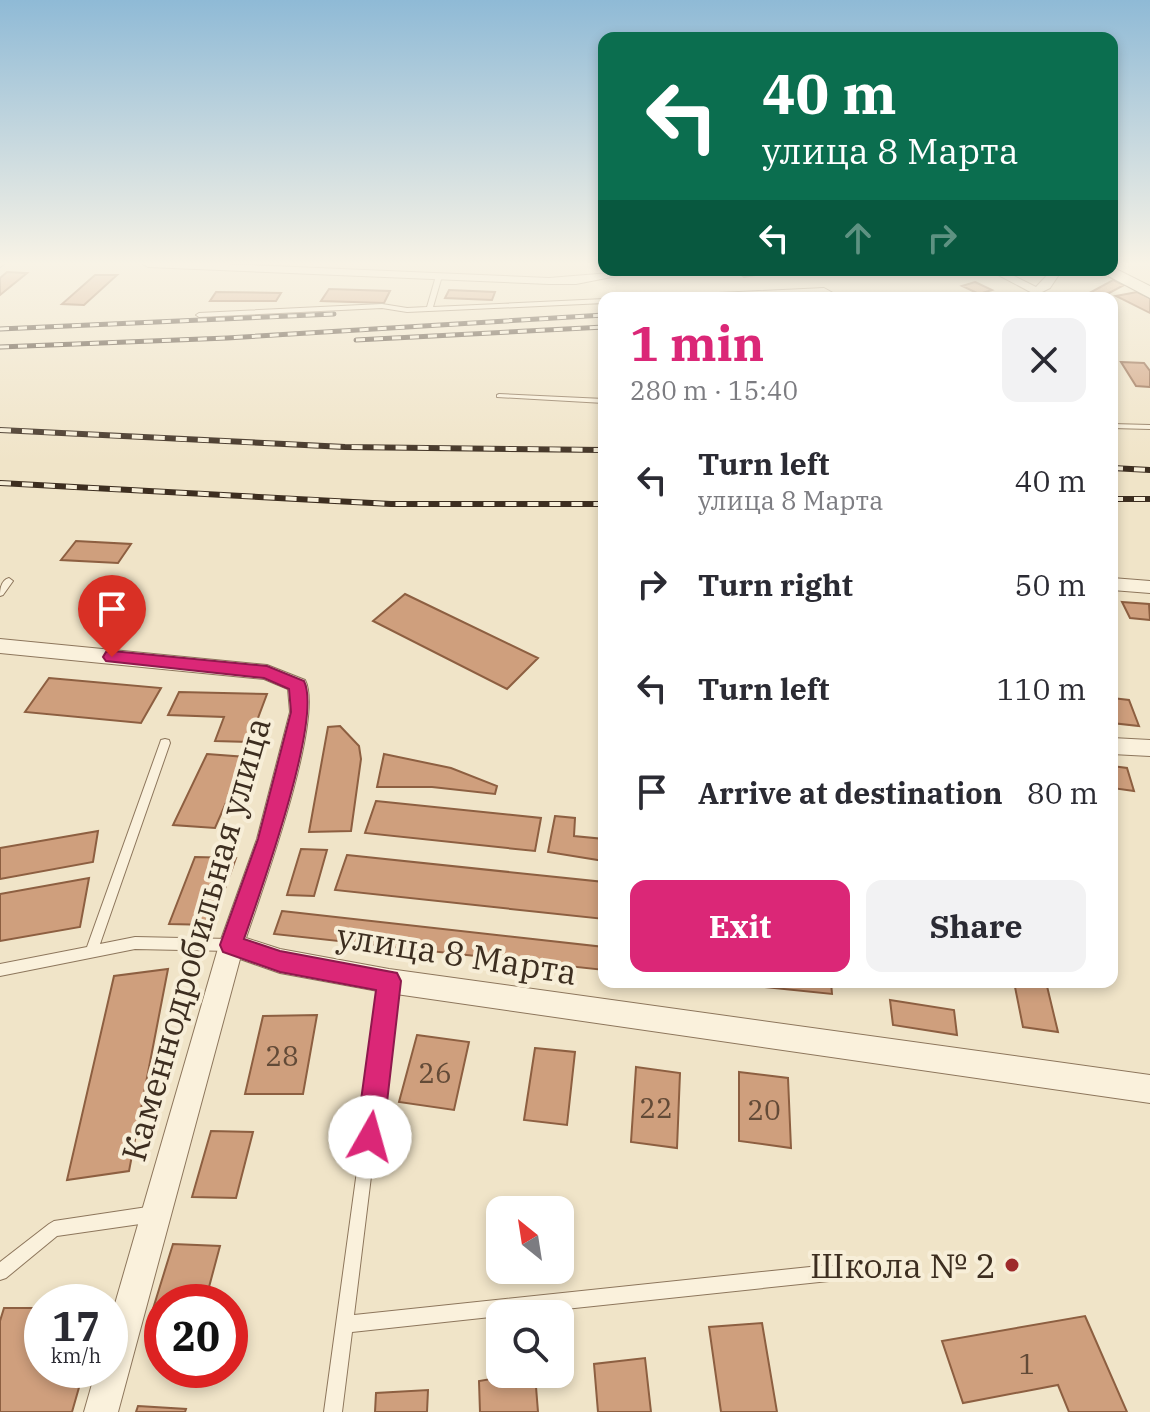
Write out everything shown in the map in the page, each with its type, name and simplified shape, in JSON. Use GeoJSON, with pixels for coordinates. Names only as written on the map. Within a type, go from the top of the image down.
{"type":"FeatureCollection","features":[{"type":"Feature","properties":{"kind":"street"},"geometry":{"type":"LineString","coordinates":[[1118,584],[1150,587]]}},
{"type":"Feature","properties":{"kind":"street","name":"Каменнодробильная улица"},"geometry":{"type":"LineString","coordinates":[[0,646],[267,672],[298,685],[300,712],[268,839],[231,945],[101,1412]]}},
{"type":"Feature","properties":{"kind":"street"},"geometry":{"type":"LineString","coordinates":[[1118,746],[1150,748]]}},
{"type":"Feature","properties":{"kind":"street","name":"улица 8 Марта"},"geometry":{"type":"LineString","coordinates":[[231,945],[280,961],[389,981],[1150,1089]]}},
{"type":"Feature","properties":{"kind":"lane"},"geometry":{"type":"LineString","coordinates":[[499,396],[598,401]]}},
{"type":"Feature","properties":{"kind":"lane"},"geometry":{"type":"LineString","coordinates":[[1118,426],[1150,427]]}},
{"type":"Feature","properties":{"kind":"lane"},"geometry":{"type":"LineString","coordinates":[[0,593],[9,581]]}},
{"type":"Feature","properties":{"kind":"lane"},"geometry":{"type":"LineString","coordinates":[[91,952],[165,743]]}},
{"type":"Feature","properties":{"kind":"lane"},"geometry":{"type":"LineString","coordinates":[[0,970],[135,943],[231,945]]}},
{"type":"Feature","properties":{"kind":"lane"},"geometry":{"type":"LineString","coordinates":[[333,1412],[347,1324],[389,981]]}},
{"type":"Feature","properties":{"kind":"lane"},"geometry":{"type":"LineString","coordinates":[[0,1272],[54,1229],[156,1214]]}},
{"type":"Feature","properties":{"kind":"lane"},"geometry":{"type":"LineString","coordinates":[[347,1324],[829,1273]]}},
{"type":"Feature","properties":{"kind":"building"},"geometry":{"type":"Polygon","coordinates":[[[1121,362],[1144,363],[1150,371],[1150,387],[1136,386],[1121,362]]]}},
{"type":"Feature","properties":{"kind":"building"},"geometry":{"type":"Polygon","coordinates":[[[76,541],[131,544],[118,563],[61,560],[76,541]]]}},
{"type":"Feature","properties":{"kind":"building"},"geometry":{"type":"Polygon","coordinates":[[[405,594],[538,658],[507,689],[373,621],[405,594]]]}},
{"type":"Feature","properties":{"kind":"building"},"geometry":{"type":"Polygon","coordinates":[[[1122,602],[1149,604],[1150,620],[1130,618],[1122,602]]]}},
{"type":"Feature","properties":{"kind":"building"},"geometry":{"type":"Polygon","coordinates":[[[49,678],[161,688],[141,723],[25,712],[49,678]]]}},
{"type":"Feature","properties":{"kind":"building"},"geometry":{"type":"Polygon","coordinates":[[[179,692],[267,694],[249,742],[215,741],[224,717],[168,715],[179,692]]]}},
{"type":"Feature","properties":{"kind":"building"},"geometry":{"type":"Polygon","coordinates":[[[1118,699],[1129,700],[1139,726],[1118,724],[1118,699]]]}},
{"type":"Feature","properties":{"kind":"building"},"geometry":{"type":"Polygon","coordinates":[[[340,726],[359,746],[361,759],[351,831],[309,832],[328,727],[340,726]]]}},
{"type":"Feature","properties":{"kind":"building"},"geometry":{"type":"Polygon","coordinates":[[[207,754],[246,757],[215,828],[173,825],[207,754]]]}},
{"type":"Feature","properties":{"kind":"building"},"geometry":{"type":"Polygon","coordinates":[[[384,754],[451,768],[497,786],[495,794],[432,787],[377,787],[384,754]]]}},
{"type":"Feature","properties":{"kind":"building"},"geometry":{"type":"Polygon","coordinates":[[[1118,767],[1127,768],[1134,791],[1118,789],[1118,767]]]}},
{"type":"Feature","properties":{"kind":"building"},"geometry":{"type":"Polygon","coordinates":[[[376,801],[541,818],[535,851],[365,833],[376,801]]]}},
{"type":"Feature","properties":{"kind":"building"},"geometry":{"type":"Polygon","coordinates":[[[555,816],[575,818],[574,836],[598,838],[598,860],[548,852],[555,816]]]}},
{"type":"Feature","properties":{"kind":"building"},"geometry":{"type":"Polygon","coordinates":[[[98,831],[93,862],[0,879],[0,848],[98,831]]]}},
{"type":"Feature","properties":{"kind":"building"},"geometry":{"type":"Polygon","coordinates":[[[301,849],[327,850],[314,896],[287,895],[301,849]]]}},
{"type":"Feature","properties":{"kind":"building"},"geometry":{"type":"Polygon","coordinates":[[[347,855],[598,881],[598,918],[335,890],[347,855]]]}},
{"type":"Feature","properties":{"kind":"building"},"geometry":{"type":"Polygon","coordinates":[[[195,857],[236,858],[212,925],[169,924],[195,857]]]}},
{"type":"Feature","properties":{"kind":"building"},"geometry":{"type":"Polygon","coordinates":[[[89,878],[80,927],[0,941],[0,894],[89,878]]]}},
{"type":"Feature","properties":{"kind":"building"},"geometry":{"type":"Polygon","coordinates":[[[282,911],[598,946],[598,969],[274,934],[282,911]]]}},
{"type":"Feature","properties":{"kind":"building"},"geometry":{"type":"Polygon","coordinates":[[[168,969],[129,1171],[67,1180],[114,976],[168,969]]]}},
{"type":"Feature","properties":{"kind":"building"},"geometry":{"type":"Polygon","coordinates":[[[775,988],[832,988],[832,994],[775,988]]]}},
{"type":"Feature","properties":{"kind":"building"},"geometry":{"type":"Polygon","coordinates":[[[1015,988],[1047,988],[1058,1032],[1023,1027],[1015,988]]]}},
{"type":"Feature","properties":{"kind":"building"},"geometry":{"type":"Polygon","coordinates":[[[890,1000],[954,1010],[957,1035],[893,1025],[890,1000]]]}},
{"type":"Feature","properties":{"kind":"building"},"geometry":{"type":"Polygon","coordinates":[[[317,1015],[303,1094],[245,1094],[263,1016],[317,1015]]]}},
{"type":"Feature","properties":{"kind":"building"},"geometry":{"type":"Polygon","coordinates":[[[417,1035],[469,1042],[454,1110],[399,1102],[417,1035]]]}},
{"type":"Feature","properties":{"kind":"building"},"geometry":{"type":"Polygon","coordinates":[[[535,1048],[575,1052],[567,1125],[524,1120],[535,1048]]]}},
{"type":"Feature","properties":{"kind":"building"},"geometry":{"type":"Polygon","coordinates":[[[636,1067],[680,1073],[677,1148],[631,1142],[636,1067]]]}},
{"type":"Feature","properties":{"kind":"building"},"geometry":{"type":"Polygon","coordinates":[[[739,1072],[788,1078],[791,1148],[739,1141],[739,1072]]]}},
{"type":"Feature","properties":{"kind":"building"},"geometry":{"type":"Polygon","coordinates":[[[211,1131],[253,1132],[236,1198],[192,1197],[211,1131]]]}},
{"type":"Feature","properties":{"kind":"building"},"geometry":{"type":"Polygon","coordinates":[[[173,1244],[220,1246],[210,1284],[161,1284],[173,1244]]]}},
{"type":"Feature","properties":{"kind":"building"},"geometry":{"type":"Polygon","coordinates":[[[4,1308],[24,1308],[24,1388],[79,1388],[72,1412],[0,1412],[0,1321],[4,1308]]]}},
{"type":"Feature","properties":{"kind":"building"},"geometry":{"type":"Polygon","coordinates":[[[1085,1316],[1127,1412],[1069,1412],[1058,1385],[963,1403],[942,1341],[1085,1316]]]}},
{"type":"Feature","properties":{"kind":"building"},"geometry":{"type":"Polygon","coordinates":[[[762,1323],[777,1412],[721,1412],[709,1327],[762,1323]]]}},
{"type":"Feature","properties":{"kind":"building"},"geometry":{"type":"Polygon","coordinates":[[[645,1358],[651,1412],[598,1412],[594,1364],[645,1358]]]}},
{"type":"Feature","properties":{"kind":"building"},"geometry":{"type":"Polygon","coordinates":[[[486,1380],[486,1388],[536,1388],[538,1412],[480,1412],[479,1381],[486,1380]]]}},
{"type":"Feature","properties":{"kind":"building"},"geometry":{"type":"Polygon","coordinates":[[[428,1390],[427,1412],[375,1412],[376,1393],[428,1390]]]}},
{"type":"Feature","properties":{"kind":"building"},"geometry":{"type":"Polygon","coordinates":[[[138,1406],[186,1409],[185,1412],[136,1412],[138,1406]]]}},
{"type":"Feature","properties":{"kind":"railway"},"geometry":{"type":"LineString","coordinates":[[0,347],[360,330]]}},
{"type":"Feature","properties":{"kind":"railway"},"geometry":{"type":"LineString","coordinates":[[356,340],[549,330]]}},
{"type":"Feature","properties":{"kind":"railway"},"geometry":{"type":"LineString","coordinates":[[0,430],[345,447],[598,450]]}},
{"type":"Feature","properties":{"kind":"railway"},"geometry":{"type":"LineString","coordinates":[[1118,468],[1150,470]]}},
{"type":"Feature","properties":{"kind":"railway"},"geometry":{"type":"LineString","coordinates":[[0,483],[391,504],[598,504]]}},
{"type":"Feature","properties":{"kind":"railway"},"geometry":{"type":"LineString","coordinates":[[1118,499],[1150,499]]}},
{"type":"Feature","properties":{"kind":"place","name":"Школа № 2"},"geometry":{"type":"Point","coordinates":[1012,1265]}},
{"type":"Feature","properties":{"kind":"route"},"geometry":{"type":"LineString","coordinates":[[112,657],[267,672],[298,685],[300,712],[268,839],[231,945],[280,961],[389,981],[370,1137]]}}]}
